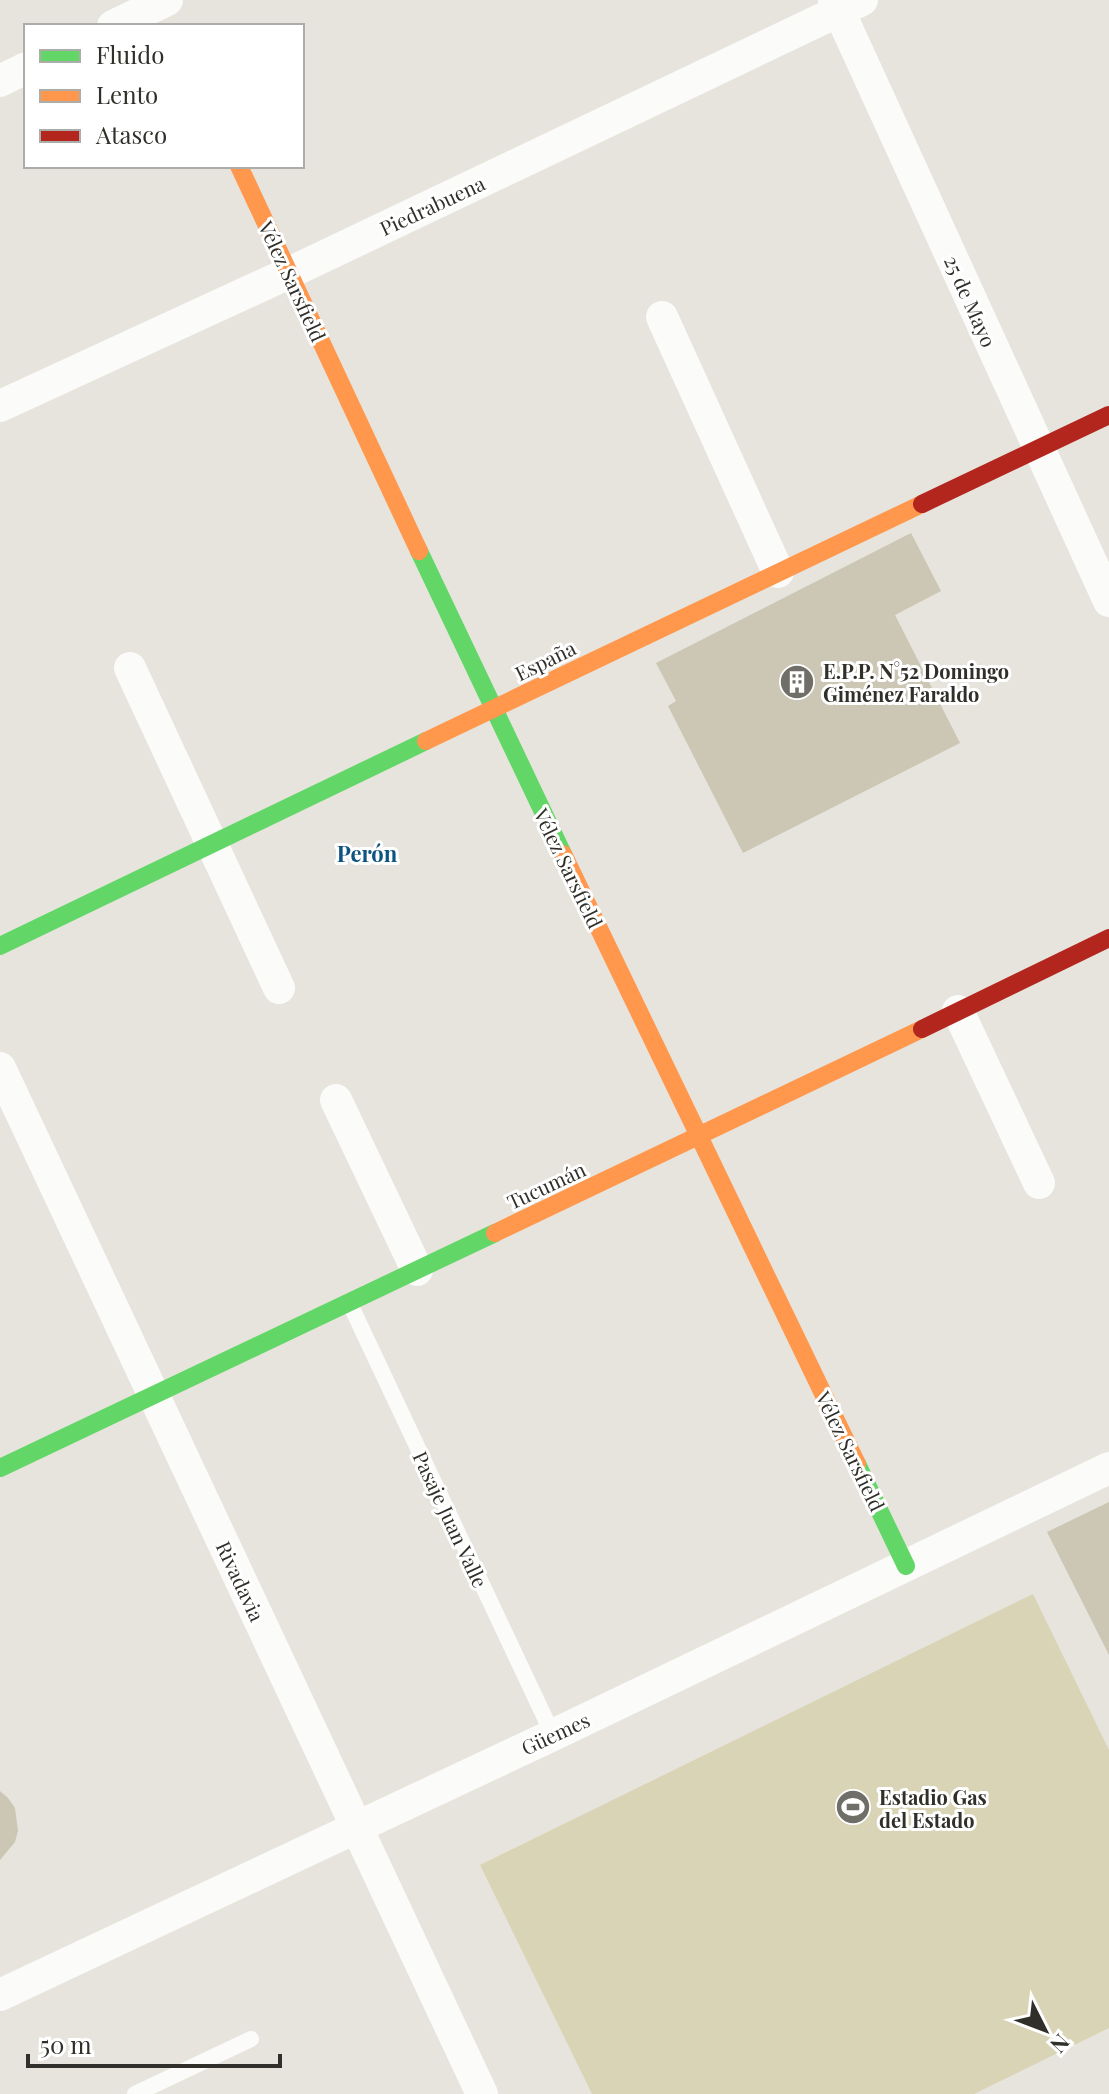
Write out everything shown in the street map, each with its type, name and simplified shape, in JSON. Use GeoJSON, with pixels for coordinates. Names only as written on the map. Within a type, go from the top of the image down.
{"type":"FeatureCollection","features":[{"type":"Feature","properties":{"kind":"street","name":"Piedrabuena"},"geometry":{"type":"LineString","coordinates":[[0,406],[289,273],[845,4]]}},
{"type":"Feature","properties":{"kind":"street","name":"25 de Mayo"},"geometry":{"type":"LineString","coordinates":[[845,4],[1038,448],[1109,601]]}},
{"type":"Feature","properties":{"kind":"street"},"geometry":{"type":"LineString","coordinates":[[118,24],[165,7]]}},
{"type":"Feature","properties":{"kind":"street"},"geometry":{"type":"LineString","coordinates":[[0,81],[24,69]]}},
{"type":"Feature","properties":{"kind":"street","name":"Vélez Sarsfield"},"geometry":{"type":"LineString","coordinates":[[240,168],[493,709],[906,1566]]}},
{"type":"Feature","properties":{"kind":"street"},"geometry":{"type":"LineString","coordinates":[[662,317],[778,572]]}},
{"type":"Feature","properties":{"kind":"street","name":"España"},"geometry":{"type":"LineString","coordinates":[[0,946],[1109,415]]}},
{"type":"Feature","properties":{"kind":"street"},"geometry":{"type":"LineString","coordinates":[[130,668],[279,988]]}},
{"type":"Feature","properties":{"kind":"street","name":"Tucumán"},"geometry":{"type":"LineString","coordinates":[[0,1468],[1109,938]]}},
{"type":"Feature","properties":{"kind":"street"},"geometry":{"type":"LineString","coordinates":[[958,1011],[1039,1183]]}},
{"type":"Feature","properties":{"kind":"street","name":"Rivadavia"},"geometry":{"type":"LineString","coordinates":[[0,1068],[482,2094]]}},
{"type":"Feature","properties":{"kind":"street"},"geometry":{"type":"LineString","coordinates":[[336,1100],[417,1270]]}},
{"type":"Feature","properties":{"kind":"street","name":"Güemes"},"geometry":{"type":"LineString","coordinates":[[0,1995],[553,1735],[1109,1468]]}},
{"type":"Feature","properties":{"kind":"lane","name":"Pasaje Juan Valle"},"geometry":{"type":"LineString","coordinates":[[350,1303],[553,1735]]}},
{"type":"Feature","properties":{"kind":"lane"},"geometry":{"type":"LineString","coordinates":[[135,2094],[251,2039]]}},
{"type":"Feature","properties":{"kind":"shaded area","name":"Estadio Gas del Estado"},"geometry":{"type":"Polygon","coordinates":[[[1033,1594],[1109,1750],[1109,2028],[974,2094],[592,2094],[480,1865],[1033,1594]]]}},
{"type":"Feature","properties":{"kind":"building","name":"E.P.P. N°52 Domingo Giménez Faraldo"},"geometry":{"type":"Polygon","coordinates":[[[911,533],[941,591],[895,615],[960,743],[743,853],[668,706],[676,701],[656,663],[911,533]]]}},
{"type":"Feature","properties":{"kind":"building"},"geometry":{"type":"Polygon","coordinates":[[[1109,1502],[1109,1655],[1047,1532],[1109,1502]]]}},
{"type":"Feature","properties":{"kind":"building"},"geometry":{"type":"Polygon","coordinates":[[[0,1791],[15,1808],[18,1831],[15,1842],[0,1860],[0,1791]]]}},
{"type":"Feature","properties":{"kind":"traffic: fast"},"geometry":{"type":"LineString","coordinates":[[419,551],[563,854]]}},
{"type":"Feature","properties":{"kind":"traffic: fast"},"geometry":{"type":"LineString","coordinates":[[0,946],[426,741]]}},
{"type":"Feature","properties":{"kind":"traffic: fast"},"geometry":{"type":"LineString","coordinates":[[0,1468],[495,1233]]}},
{"type":"Feature","properties":{"kind":"traffic: fast"},"geometry":{"type":"LineString","coordinates":[[857,1464],[906,1566]]}},
{"type":"Feature","properties":{"kind":"traffic: slow"},"geometry":{"type":"LineString","coordinates":[[240,168],[419,551]]}},
{"type":"Feature","properties":{"kind":"traffic: slow"},"geometry":{"type":"LineString","coordinates":[[426,741],[922,504]]}},
{"type":"Feature","properties":{"kind":"traffic: slow"},"geometry":{"type":"LineString","coordinates":[[563,854],[857,1464]]}},
{"type":"Feature","properties":{"kind":"traffic: slow"},"geometry":{"type":"LineString","coordinates":[[495,1233],[922,1029]]}},
{"type":"Feature","properties":{"kind":"traffic: jam"},"geometry":{"type":"LineString","coordinates":[[922,504],[1109,415]]}},
{"type":"Feature","properties":{"kind":"traffic: jam"},"geometry":{"type":"LineString","coordinates":[[922,1029],[1109,938]]}},
{"type":"Feature","properties":{"kind":"place","name":"E.P.P. N°52 Domingo Giménez Faraldo"},"geometry":{"type":"Point","coordinates":[797,682]}},
{"type":"Feature","properties":{"kind":"place","name":"Estadio Gas del Estado"},"geometry":{"type":"Point","coordinates":[853,1807]}},
{"type":"Feature","properties":{"kind":"district","name":"Perón"},"geometry":{"type":"Point","coordinates":[367,853]}}]}
